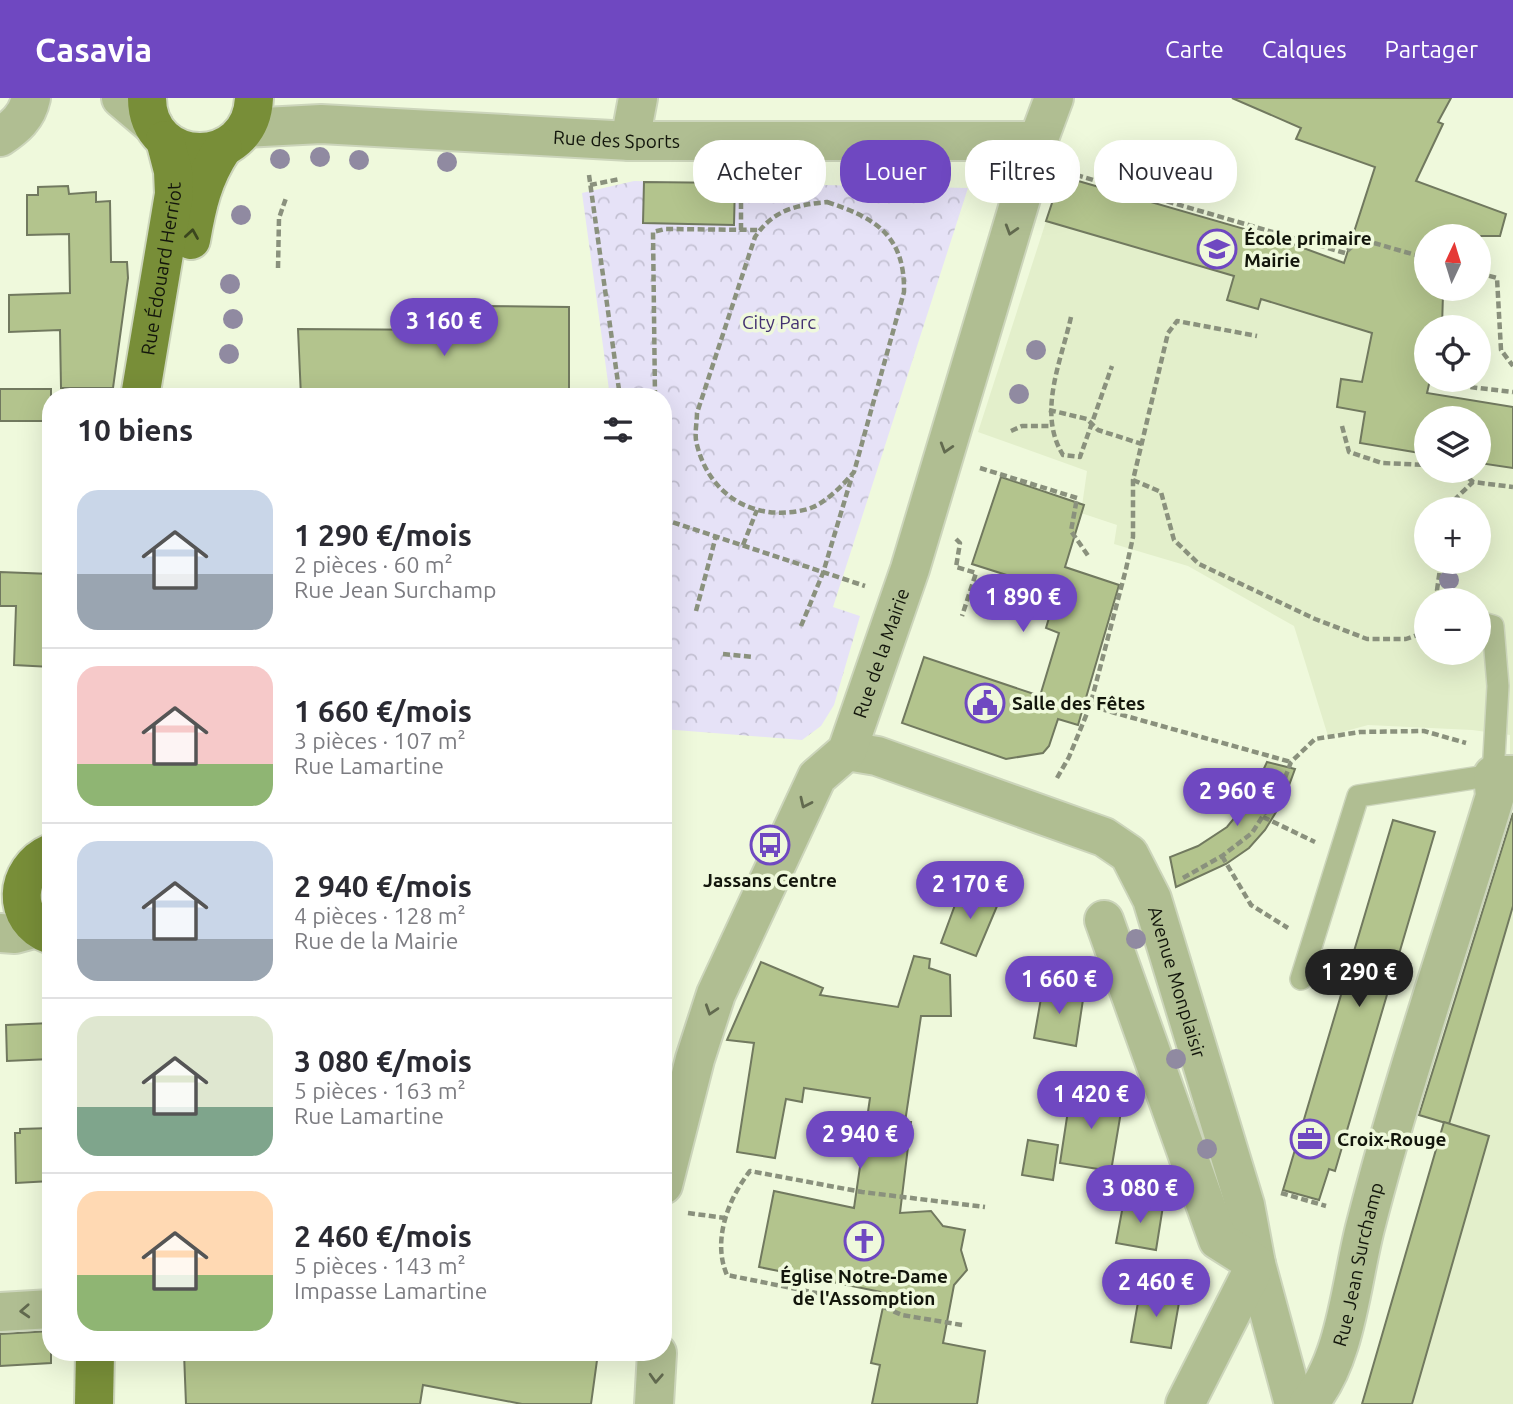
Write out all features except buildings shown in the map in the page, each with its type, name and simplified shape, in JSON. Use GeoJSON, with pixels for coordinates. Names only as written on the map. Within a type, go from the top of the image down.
{"type":"FeatureCollection","features":[{"type":"Feature","properties":{"kind":"main road"},"geometry":{"type":"LineString","coordinates":[[156,121],[181,149],[199,153],[241,125]]}},
{"type":"Feature","properties":{"kind":"main road","name":"Rue Édouard Herriot"},"geometry":{"type":"LineString","coordinates":[[142,388],[174,194],[173,171],[156,121]]}},
{"type":"Feature","properties":{"kind":"main road","name":"Rue Édouard Herriot"},"geometry":{"type":"LineString","coordinates":[[165,388],[199,194],[241,125]]}},
{"type":"Feature","properties":{"kind":"main road"},"geometry":{"type":"LineString","coordinates":[[29,932],[23,908],[11,890],[33,864],[42,858]]}},
{"type":"Feature","properties":{"kind":"main road"},"geometry":{"type":"LineString","coordinates":[[94,1361],[94,1404]]}},
{"type":"Feature","properties":{"kind":"main road"},"geometry":{"type":"LineString","coordinates":[[116,1361],[116,1404]]}},
{"type":"Feature","properties":{"kind":"street"},"geometry":{"type":"LineString","coordinates":[[0,137],[16,126],[29,108],[31,98]]}},
{"type":"Feature","properties":{"kind":"street"},"geometry":{"type":"LineString","coordinates":[[121,98],[156,121]]}},
{"type":"Feature","properties":{"kind":"street","name":"Rue des Sports"},"geometry":{"type":"LineString","coordinates":[[277,98],[321,124]]}},
{"type":"Feature","properties":{"kind":"street"},"geometry":{"type":"LineString","coordinates":[[630,159],[638,98]]}},
{"type":"Feature","properties":{"kind":"street","name":"Rue de la Mairie"},"geometry":{"type":"LineString","coordinates":[[1048,140],[1054,98]]}},
{"type":"Feature","properties":{"kind":"street","name":"Rue des Sports"},"geometry":{"type":"LineString","coordinates":[[241,125],[321,124],[630,159],[965,156]]}},
{"type":"Feature","properties":{"kind":"street","name":"Rue de la Mairie"},"geometry":{"type":"LineString","coordinates":[[673,1198],[683,1110],[695,1059],[716,995],[817,777],[847,751],[1030,203]]}},
{"type":"Feature","properties":{"kind":"street","name":"Avenue Monplaisir"},"geometry":{"type":"LineString","coordinates":[[847,751],[877,757],[1104,837],[1129,854],[1152,900],[1245,1205],[1256,1264],[1294,1404]]}},
{"type":"Feature","properties":{"kind":"street","name":"Rue Jean Surchamp"},"geometry":{"type":"LineString","coordinates":[[1308,1404],[1321,1390],[1334,1363],[1366,1223],[1495,796],[1500,767]]}},
{"type":"Feature","properties":{"kind":"street"},"geometry":{"type":"LineString","coordinates":[[1104,920],[1218,1240],[1256,1264],[1185,1404]]}},
{"type":"Feature","properties":{"kind":"street"},"geometry":{"type":"LineString","coordinates":[[0,1312],[42,1310]]}},
{"type":"Feature","properties":{"kind":"street"},"geometry":{"type":"LineString","coordinates":[[654,1404],[657,1361]]}},
{"type":"Feature","properties":{"kind":"lane"},"geometry":{"type":"LineString","coordinates":[[1301,979],[1358,796],[1500,767],[1499,686],[1491,625]]}},
{"type":"Feature","properties":{"kind":"path"},"geometry":{"type":"LineString","coordinates":[[590,185],[630,159]]}},
{"type":"Feature","properties":{"kind":"path"},"geometry":{"type":"LineString","coordinates":[[1080,166],[1345,253],[1360,239],[1414,255]]}},
{"type":"Feature","properties":{"kind":"path"},"geometry":{"type":"LineString","coordinates":[[588,170],[619,388]]}},
{"type":"Feature","properties":{"kind":"path"},"geometry":{"type":"LineString","coordinates":[[278,268],[279,218],[286,198]]}},
{"type":"Feature","properties":{"kind":"path"},"geometry":{"type":"LineString","coordinates":[[801,626],[823,573],[854,472],[904,292],[905,268],[899,251],[888,234],[862,213],[827,202],[795,205],[767,220],[760,230],[697,413],[696,443],[708,475],[721,492],[747,508],[757,510],[775,513],[810,508],[839,489],[854,472]]}},
{"type":"Feature","properties":{"kind":"path"},"geometry":{"type":"LineString","coordinates":[[741,203],[741,230]]}},
{"type":"Feature","properties":{"kind":"path"},"geometry":{"type":"LineString","coordinates":[[655,388],[653,232],[665,229],[760,230]]}},
{"type":"Feature","properties":{"kind":"path"},"geometry":{"type":"LineString","coordinates":[[1491,276],[1497,278],[1501,350],[1513,366]]}},
{"type":"Feature","properties":{"kind":"path"},"geometry":{"type":"LineString","coordinates":[[1071,317],[1049,410],[1052,438],[1063,454],[1080,457],[1085,436],[1092,425],[1112,366]]}},
{"type":"Feature","properties":{"kind":"path"},"geometry":{"type":"LineString","coordinates":[[1056,778],[1069,757],[1090,706],[1133,537],[1133,480],[1168,333],[1177,321],[1257,336]]}},
{"type":"Feature","properties":{"kind":"path"},"geometry":{"type":"LineString","coordinates":[[1491,389],[1513,392]]}},
{"type":"Feature","properties":{"kind":"path"},"geometry":{"type":"LineString","coordinates":[[1049,410],[1087,419],[1097,430],[1142,444]]}},
{"type":"Feature","properties":{"kind":"path"},"geometry":{"type":"LineString","coordinates":[[1011,430],[1022,425],[1051,426]]}},
{"type":"Feature","properties":{"kind":"path"},"geometry":{"type":"LineString","coordinates":[[1342,426],[1349,452],[1382,463],[1414,464]]}},
{"type":"Feature","properties":{"kind":"path"},"geometry":{"type":"LineString","coordinates":[[975,479],[980,467],[1077,498],[1071,531],[1089,557]]}},
{"type":"Feature","properties":{"kind":"path"},"geometry":{"type":"LineString","coordinates":[[1133,480],[1161,492],[1174,540],[1199,564],[1315,619],[1367,639],[1406,639],[1414,636]]}},
{"type":"Feature","properties":{"kind":"path"},"geometry":{"type":"LineString","coordinates":[[1458,497],[1473,483]]}},
{"type":"Feature","properties":{"kind":"path"},"geometry":{"type":"LineString","coordinates":[[1482,483],[1513,487]]}},
{"type":"Feature","properties":{"kind":"path"},"geometry":{"type":"LineString","coordinates":[[743,545],[757,510]]}},
{"type":"Feature","properties":{"kind":"path"},"geometry":{"type":"LineString","coordinates":[[672,522],[900,598]]}},
{"type":"Feature","properties":{"kind":"path"},"geometry":{"type":"LineString","coordinates":[[951,535],[960,543],[956,567],[976,573],[962,616]]}},
{"type":"Feature","properties":{"kind":"path"},"geometry":{"type":"LineString","coordinates":[[696,611],[716,536]]}},
{"type":"Feature","properties":{"kind":"path"},"geometry":{"type":"LineString","coordinates":[[723,654],[754,657]]}},
{"type":"Feature","properties":{"kind":"path"},"geometry":{"type":"LineString","coordinates":[[1090,706],[1291,762]]}},
{"type":"Feature","properties":{"kind":"path"},"geometry":{"type":"LineString","coordinates":[[1180,885],[1185,876],[1222,856],[1252,833],[1282,786],[1291,762],[1315,739],[1360,732],[1424,731],[1500,767]]}},
{"type":"Feature","properties":{"kind":"path"},"geometry":{"type":"LineString","coordinates":[[1263,817],[1293,833]]}},
{"type":"Feature","properties":{"kind":"path"},"geometry":{"type":"LineString","coordinates":[[1222,856],[1251,905],[1312,943]]}},
{"type":"Feature","properties":{"kind":"path"},"geometry":{"type":"LineString","coordinates":[[962,1325],[902,1315],[881,1306],[778,1288],[727,1275],[720,1259],[725,1218],[736,1189],[750,1171],[862,1192],[985,1207]]}},
{"type":"Feature","properties":{"kind":"path"},"geometry":{"type":"LineString","coordinates":[[1281,1193],[1326,1206]]}},
{"type":"Feature","properties":{"kind":"path"},"geometry":{"type":"LineString","coordinates":[[673,1198],[725,1218]]}},
{"type":"Feature","properties":{"kind":"shaded area"},"geometry":{"type":"Polygon","coordinates":[[[1080,181],[1094,185],[1094,203],[1156,203],[1279,239],[1414,284],[1414,301],[1443,301],[1442,315],[1414,315],[1414,392],[1513,407],[1513,759],[1510,759],[1510,735],[1472,730],[1368,725],[1328,736],[1294,626],[1188,566],[1114,544],[1117,525],[1081,513],[1087,471],[978,432],[1052,203],[1080,203],[1080,181]]]}},
{"type":"Feature","properties":{"kind":"shaded area"},"geometry":{"type":"Polygon","coordinates":[[[1513,906],[1513,1404],[1412,1404],[1489,1136],[1449,1124],[1513,906]]]}},
{"type":"Feature","properties":{"kind":"green space","name":"City Parc"},"geometry":{"type":"Polygon","coordinates":[[[634,181],[693,182],[693,203],[826,203],[826,185],[840,185],[840,203],[951,203],[951,188],[965,188],[965,197],[833,607],[860,616],[834,705],[821,726],[802,740],[672,730],[672,388],[609,388],[582,193],[634,181]]]}},
{"type":"Feature","properties":{"kind":"place","name":"École primaire Mairie"},"geometry":{"type":"Point","coordinates":[1217,249]}},
{"type":"Feature","properties":{"kind":"place","name":"Salle des Fêtes"},"geometry":{"type":"Point","coordinates":[985,703]}},
{"type":"Feature","properties":{"kind":"place","name":"Jassans Centre"},"geometry":{"type":"Point","coordinates":[770,845]}},
{"type":"Feature","properties":{"kind":"place","name":"Croix-Rouge"},"geometry":{"type":"Point","coordinates":[1310,1139]}},
{"type":"Feature","properties":{"kind":"place","name":"Église Notre-Dame de l'Assomption"},"geometry":{"type":"Point","coordinates":[864,1241]}}]}
